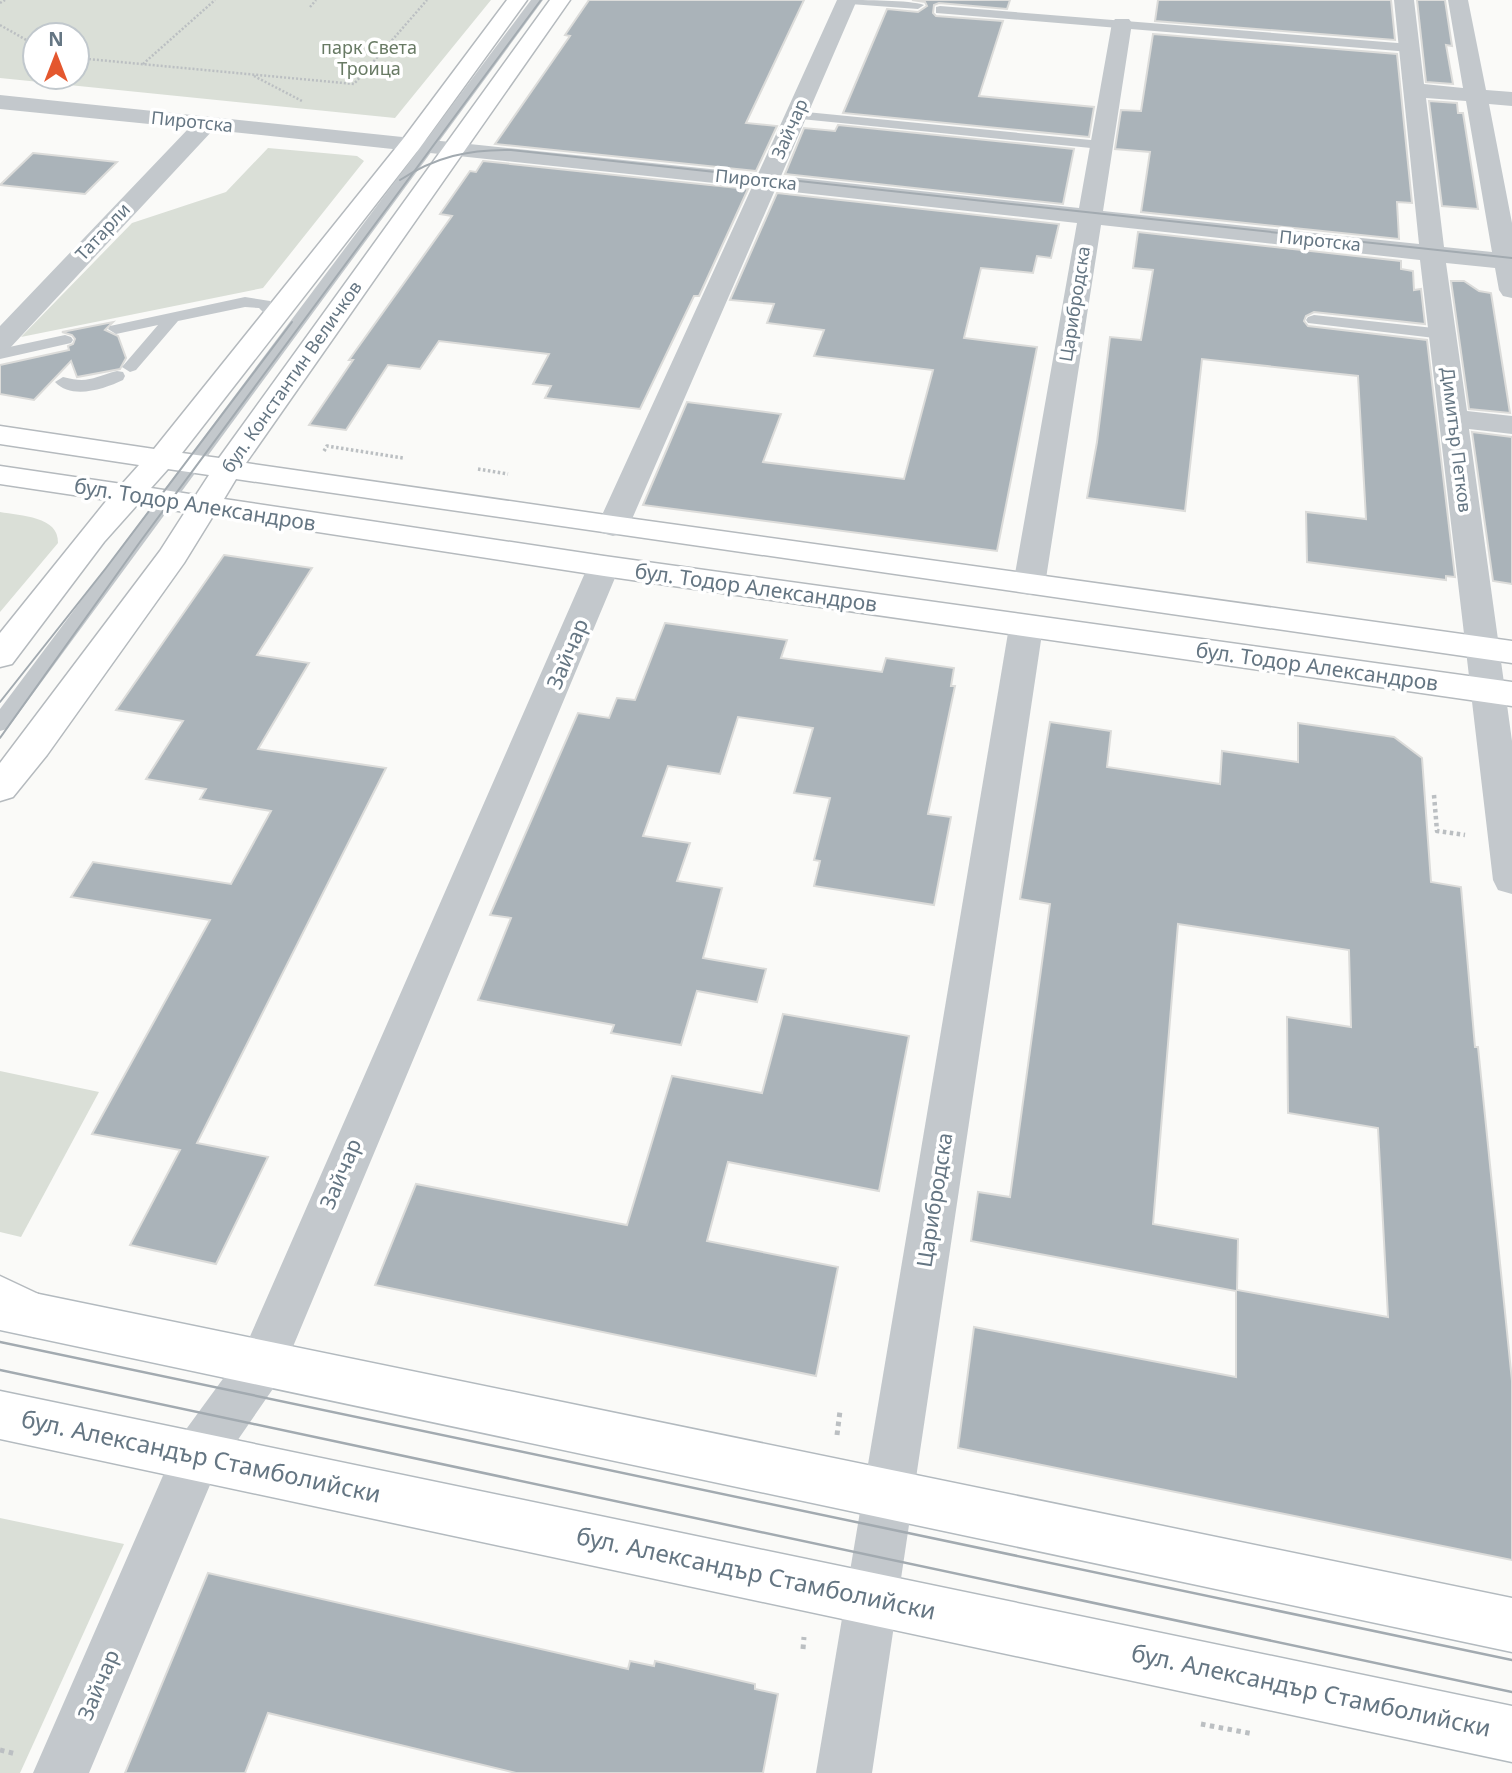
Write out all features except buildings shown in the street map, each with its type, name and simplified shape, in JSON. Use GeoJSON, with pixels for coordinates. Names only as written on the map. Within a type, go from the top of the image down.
{"type":"FeatureCollection","features":[{"type":"Feature","properties":{"kind":"main road","name":"бул. Константин Величков"},"geometry":{"type":"LineString","coordinates":[[0,788],[34,746],[173,556],[431,146],[517,0]]}},
{"type":"Feature","properties":{"kind":"main road","name":"бул. Константин Величков"},"geometry":{"type":"LineString","coordinates":[[0,656],[93,535],[160,459],[273,319],[560,0]]}},
{"type":"Feature","properties":{"kind":"main road","name":"бул. Тодор Александров"},"geometry":{"type":"LineString","coordinates":[[0,435],[614,526],[1497,650]]}},
{"type":"Feature","properties":{"kind":"main road","name":"бул. Тодор Александров"},"geometry":{"type":"LineString","coordinates":[[0,475],[604,566],[1500,693]]}},
{"type":"Feature","properties":{"kind":"main road"},"geometry":{"type":"LineString","coordinates":[[11,1307],[262,1364],[1512,1625]]}},
{"type":"Feature","properties":{"kind":"main road","name":"бул. Александър Стамболийски"},"geometry":{"type":"LineString","coordinates":[[0,1415],[1512,1734]]}},
{"type":"Feature","properties":{"kind":"street","name":"Зайчар"},"geometry":{"type":"LineString","coordinates":[[614,526],[849,0]]}},
{"type":"Feature","properties":{"kind":"street","name":"Димитър Петков"},"geometry":{"type":"LineString","coordinates":[[1404,0],[1430,49],[1416,90],[1453,418],[1497,650],[1512,880]]}},
{"type":"Feature","properties":{"kind":"street"},"geometry":{"type":"LineString","coordinates":[[1458,0],[1509,261],[1512,290]]}},
{"type":"Feature","properties":{"kind":"street","name":"Царибродска"},"geometry":{"type":"LineString","coordinates":[[1029,585],[1122,23]]}},
{"type":"Feature","properties":{"kind":"street"},"geometry":{"type":"LineString","coordinates":[[1430,49],[1468,53]]}},
{"type":"Feature","properties":{"kind":"street"},"geometry":{"type":"LineString","coordinates":[[1416,90],[1512,99]]}},
{"type":"Feature","properties":{"kind":"street","name":"Пиротска"},"geometry":{"type":"LineString","coordinates":[[11,103],[1509,261]]}},
{"type":"Feature","properties":{"kind":"street"},"geometry":{"type":"LineString","coordinates":[[0,123],[11,103]]}},
{"type":"Feature","properties":{"kind":"street","name":"Татарли"},"geometry":{"type":"LineString","coordinates":[[0,342],[207,123]]}},
{"type":"Feature","properties":{"kind":"street"},"geometry":{"type":"LineString","coordinates":[[1453,418],[1512,425]]}},
{"type":"Feature","properties":{"kind":"street","name":"Зайчар"},"geometry":{"type":"LineString","coordinates":[[61,1773],[197,1456],[262,1364],[285,1305],[604,566]]}},
{"type":"Feature","properties":{"kind":"street","name":"Царибродска"},"geometry":{"type":"LineString","coordinates":[[844,1773],[1026,627]]}},
{"type":"Feature","properties":{"kind":"lane","name":"бул. Константин Величков"},"geometry":{"type":"LineString","coordinates":[[0,724],[537,0]]}},
{"type":"Feature","properties":{"kind":"lane"},"geometry":{"type":"LineString","coordinates":[[849,0],[918,5]]}},
{"type":"Feature","properties":{"kind":"lane"},"geometry":{"type":"LineString","coordinates":[[940,10],[1430,49]]}},
{"type":"Feature","properties":{"kind":"lane"},"geometry":{"type":"LineString","coordinates":[[796,115],[1101,145]]}},
{"type":"Feature","properties":{"kind":"lane"},"geometry":{"type":"LineString","coordinates":[[116,329],[245,302],[264,304],[273,313],[273,319]]}},
{"type":"Feature","properties":{"kind":"lane"},"geometry":{"type":"LineString","coordinates":[[63,382],[77,387],[88,386],[124,372],[174,316]]}},
{"type":"Feature","properties":{"kind":"lane"},"geometry":{"type":"LineString","coordinates":[[1314,320],[1443,334]]}},
{"type":"Feature","properties":{"kind":"lane"},"geometry":{"type":"LineString","coordinates":[[0,354],[57,346]]}},
{"type":"Feature","properties":{"kind":"path"},"geometry":{"type":"LineString","coordinates":[[0,3],[5,0]]}},
{"type":"Feature","properties":{"kind":"path"},"geometry":{"type":"LineString","coordinates":[[143,64],[215,0]]}},
{"type":"Feature","properties":{"kind":"path"},"geometry":{"type":"LineString","coordinates":[[310,7],[316,0]]}},
{"type":"Feature","properties":{"kind":"path"},"geometry":{"type":"LineString","coordinates":[[91,59],[355,84],[427,0]]}},
{"type":"Feature","properties":{"kind":"path"},"geometry":{"type":"LineString","coordinates":[[0,25],[21,37]]}},
{"type":"Feature","properties":{"kind":"path"},"geometry":{"type":"LineString","coordinates":[[327,446],[403,458]]}},
{"type":"Feature","properties":{"kind":"path"},"geometry":{"type":"LineString","coordinates":[[1434,795],[1437,831]]}},
{"type":"Feature","properties":{"kind":"path"},"geometry":{"type":"LineString","coordinates":[[835,1446],[840,1411]]}},
{"type":"Feature","properties":{"kind":"path"},"geometry":{"type":"LineString","coordinates":[[803,1649],[804,1637]]}},
{"type":"Feature","properties":{"kind":"green space","name":"парк Света Троица"},"geometry":{"type":"Polygon","coordinates":[[[0,0],[491,0],[395,118],[91,87],[91,21],[21,21],[21,80],[0,78],[0,0]]]}},
{"type":"Feature","properties":{"kind":"green space"},"geometry":{"type":"Polygon","coordinates":[[[268,148],[357,156],[364,161],[263,288],[21,337],[132,223],[226,192],[268,148]]]}},
{"type":"Feature","properties":{"kind":"green space"},"geometry":{"type":"Polygon","coordinates":[[[0,512],[46,522],[57,534],[58,543],[0,612],[0,512]]]}},
{"type":"Feature","properties":{"kind":"green space"},"geometry":{"type":"Polygon","coordinates":[[[0,1071],[99,1092],[21,1237],[0,1232],[0,1071]]]}},
{"type":"Feature","properties":{"kind":"green space"},"geometry":{"type":"Polygon","coordinates":[[[0,1518],[124,1544],[20,1773],[0,1773],[0,1518]]]}},
{"type":"Feature","properties":{"kind":"tram line"},"geometry":{"type":"LineString","coordinates":[[414,171],[541,0]]}},
{"type":"Feature","properties":{"kind":"tram line"},"geometry":{"type":"LineString","coordinates":[[414,171],[453,156],[511,150],[1512,258]]}},
{"type":"Feature","properties":{"kind":"tram line"},"geometry":{"type":"LineString","coordinates":[[0,738],[140,542],[414,171]]}},
{"type":"Feature","properties":{"kind":"tram line"},"geometry":{"type":"LineString","coordinates":[[400,180],[414,171]]}},
{"type":"Feature","properties":{"kind":"tram line"},"geometry":{"type":"LineString","coordinates":[[0,702],[106,568],[292,322]]}},
{"type":"Feature","properties":{"kind":"tram line"},"geometry":{"type":"LineString","coordinates":[[0,1342],[1512,1660]]}},
{"type":"Feature","properties":{"kind":"tram line"},"geometry":{"type":"LineString","coordinates":[[0,1370],[1512,1692]]}}]}
